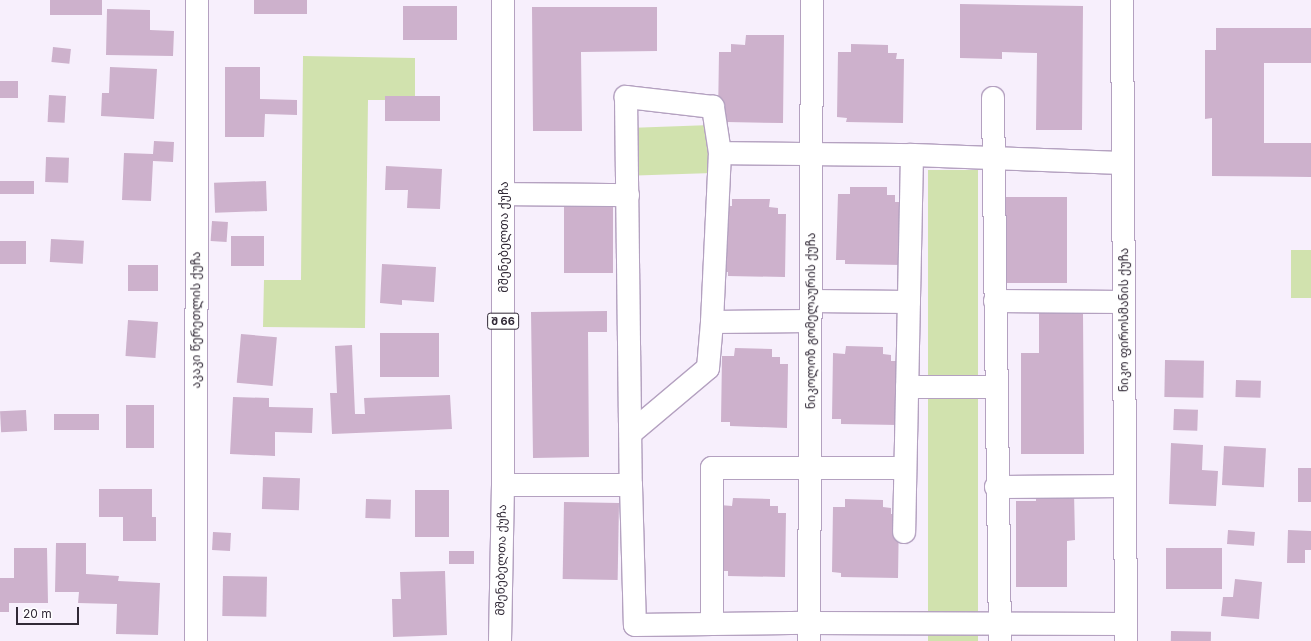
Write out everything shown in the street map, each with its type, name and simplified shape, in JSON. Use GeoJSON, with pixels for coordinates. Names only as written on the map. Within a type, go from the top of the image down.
{"type":"FeatureCollection","features":[{"type":"Feature","properties":{"kind":"street","name":"აკაკი წერეთლის ქუჩა"},"geometry":{"type":"LineString","coordinates":[[196,641],[197,0]]}},
{"type":"Feature","properties":{"kind":"street","name":"მშენებელთა ქუჩა"},"geometry":{"type":"LineString","coordinates":[[500,641],[503,485],[503,0]]}},
{"type":"Feature","properties":{"kind":"street","name":"ნიკოლოზ გომელაურის ქუჩა"},"geometry":{"type":"LineString","coordinates":[[810,632],[812,0]]}},
{"type":"Feature","properties":{"kind":"street","name":"ნიკო ფიროსმანის ქუჩა"},"geometry":{"type":"LineString","coordinates":[[1122,0],[1126,633]]}},
{"type":"Feature","properties":{"kind":"street"},"geometry":{"type":"LineString","coordinates":[[632,432],[708,368],[712,322],[720,153],[713,107],[626,97],[632,432],[631,485],[635,625],[712,624],[810,632],[1126,633]]}},
{"type":"Feature","properties":{"kind":"street"},"geometry":{"type":"LineString","coordinates":[[993,98],[997,387],[996,487],[1000,632]]}},
{"type":"Feature","properties":{"kind":"street"},"geometry":{"type":"LineString","coordinates":[[720,153],[912,155],[1123,163]]}},
{"type":"Feature","properties":{"kind":"street"},"geometry":{"type":"LineString","coordinates":[[904,532],[912,155]]}},
{"type":"Feature","properties":{"kind":"street"},"geometry":{"type":"LineString","coordinates":[[504,194],[628,195]]}},
{"type":"Feature","properties":{"kind":"street"},"geometry":{"type":"LineString","coordinates":[[712,322],[909,302]]}},
{"type":"Feature","properties":{"kind":"street"},"geometry":{"type":"LineString","coordinates":[[996,302],[1124,302]]}},
{"type":"Feature","properties":{"kind":"street"},"geometry":{"type":"LineString","coordinates":[[907,387],[997,387]]}},
{"type":"Feature","properties":{"kind":"street"},"geometry":{"type":"LineString","coordinates":[[712,624],[712,468],[905,468]]}},
{"type":"Feature","properties":{"kind":"street"},"geometry":{"type":"LineString","coordinates":[[503,485],[631,485]]}},
{"type":"Feature","properties":{"kind":"street"},"geometry":{"type":"LineString","coordinates":[[996,487],[1125,486]]}},
{"type":"Feature","properties":{"kind":"green space"},"geometry":{"type":"Polygon","coordinates":[[[303,56],[415,58],[415,100],[368,100],[365,328],[263,327],[264,280],[301,280],[303,56]]]}},
{"type":"Feature","properties":{"kind":"green space"},"geometry":{"type":"Polygon","coordinates":[[[711,125],[713,173],[637,176],[635,128],[711,125]]]}},
{"type":"Feature","properties":{"kind":"green space"},"geometry":{"type":"Polygon","coordinates":[[[928,170],[978,170],[978,641],[928,641],[928,170]]]}},
{"type":"Feature","properties":{"kind":"green space"},"geometry":{"type":"Polygon","coordinates":[[[1291,250],[1311,250],[1311,298],[1291,298],[1291,250]]]}},
{"type":"Feature","properties":{"kind":"building"},"geometry":{"type":"Polygon","coordinates":[[[50,0],[102,0],[102,15],[50,15],[50,0]]]}},
{"type":"Feature","properties":{"kind":"building"},"geometry":{"type":"Polygon","coordinates":[[[254,0],[307,0],[307,14],[254,14],[254,0]]]}},
{"type":"Feature","properties":{"kind":"building"},"geometry":{"type":"Polygon","coordinates":[[[960,4],[1083,6],[1082,130],[1036,130],[1037,53],[1002,52],[1002,59],[960,58],[960,4]]]}},
{"type":"Feature","properties":{"kind":"building"},"geometry":{"type":"Polygon","coordinates":[[[403,6],[457,6],[457,40],[403,40],[403,6]]]}},
{"type":"Feature","properties":{"kind":"building"},"geometry":{"type":"Polygon","coordinates":[[[532,7],[657,7],[657,51],[581,52],[582,131],[533,131],[532,7]]]}},
{"type":"Feature","properties":{"kind":"building"},"geometry":{"type":"Polygon","coordinates":[[[107,9],[150,10],[150,30],[174,31],[173,56],[106,55],[107,9]]]}},
{"type":"Feature","properties":{"kind":"building"},"geometry":{"type":"Polygon","coordinates":[[[1216,28],[1311,28],[1311,63],[1264,63],[1264,143],[1311,143],[1311,177],[1212,176],[1212,118],[1205,119],[1205,50],[1216,50],[1216,28]]]}},
{"type":"Feature","properties":{"kind":"building"},"geometry":{"type":"Polygon","coordinates":[[[746,35],[784,35],[783,123],[727,122],[727,118],[718,118],[719,52],[731,52],[731,44],[745,45],[746,35]]]}},
{"type":"Feature","properties":{"kind":"building"},"geometry":{"type":"Polygon","coordinates":[[[851,44],[888,45],[888,53],[897,53],[896,59],[904,59],[903,123],[846,122],[847,118],[837,117],[838,52],[851,52],[851,44]]]}},
{"type":"Feature","properties":{"kind":"building"},"geometry":{"type":"Polygon","coordinates":[[[53,47],[71,49],[69,64],[51,62],[53,47]]]}},
{"type":"Feature","properties":{"kind":"building"},"geometry":{"type":"Polygon","coordinates":[[[110,67],[157,69],[154,119],[101,116],[102,93],[109,93],[110,67]]]}},
{"type":"Feature","properties":{"kind":"building"},"geometry":{"type":"Polygon","coordinates":[[[225,67],[260,67],[260,99],[297,100],[297,115],[265,114],[264,137],[225,137],[225,67]]]}},
{"type":"Feature","properties":{"kind":"building"},"geometry":{"type":"Polygon","coordinates":[[[0,81],[18,81],[18,98],[0,98],[0,81]]]}},
{"type":"Feature","properties":{"kind":"building"},"geometry":{"type":"Polygon","coordinates":[[[49,95],[66,96],[65,123],[48,122],[49,95]]]}},
{"type":"Feature","properties":{"kind":"building"},"geometry":{"type":"Polygon","coordinates":[[[385,96],[440,96],[440,121],[385,121],[385,96]]]}},
{"type":"Feature","properties":{"kind":"building"},"geometry":{"type":"Polygon","coordinates":[[[154,141],[174,142],[173,162],[153,161],[151,201],[122,200],[124,153],[153,154],[154,141]]]}},
{"type":"Feature","properties":{"kind":"building"},"geometry":{"type":"Polygon","coordinates":[[[46,157],[69,158],[68,183],[45,182],[46,157]]]}},
{"type":"Feature","properties":{"kind":"building"},"geometry":{"type":"Polygon","coordinates":[[[386,166],[442,169],[440,209],[407,208],[408,190],[385,190],[386,166]]]}},
{"type":"Feature","properties":{"kind":"building"},"geometry":{"type":"Polygon","coordinates":[[[0,181],[34,181],[34,194],[0,194],[0,181]]]}},
{"type":"Feature","properties":{"kind":"building"},"geometry":{"type":"Polygon","coordinates":[[[266,181],[267,211],[215,213],[214,183],[266,181]]]}},
{"type":"Feature","properties":{"kind":"building"},"geometry":{"type":"Polygon","coordinates":[[[850,187],[887,187],[887,195],[895,195],[895,202],[903,202],[902,265],[845,264],[845,260],[836,260],[838,194],[850,194],[850,187]]]}},
{"type":"Feature","properties":{"kind":"building"},"geometry":{"type":"Polygon","coordinates":[[[1006,197],[1067,197],[1067,283],[1006,283],[1006,197]]]}},
{"type":"Feature","properties":{"kind":"building"},"geometry":{"type":"Polygon","coordinates":[[[732,199],[770,199],[769,207],[778,208],[778,214],[786,214],[785,277],[728,276],[728,272],[719,272],[720,206],[732,206],[732,199]]]}},
{"type":"Feature","properties":{"kind":"building"},"geometry":{"type":"Polygon","coordinates":[[[564,206],[613,206],[613,273],[564,273],[564,206]]]}},
{"type":"Feature","properties":{"kind":"building"},"geometry":{"type":"Polygon","coordinates":[[[212,221],[228,222],[227,242],[211,241],[212,221]]]}},
{"type":"Feature","properties":{"kind":"building"},"geometry":{"type":"Polygon","coordinates":[[[231,236],[264,236],[264,266],[231,266],[231,236]]]}},
{"type":"Feature","properties":{"kind":"building"},"geometry":{"type":"Polygon","coordinates":[[[51,239],[84,241],[83,264],[50,262],[51,239]]]}},
{"type":"Feature","properties":{"kind":"building"},"geometry":{"type":"Polygon","coordinates":[[[0,241],[26,241],[26,264],[0,264],[0,241]]]}},
{"type":"Feature","properties":{"kind":"building"},"geometry":{"type":"Polygon","coordinates":[[[382,264],[436,267],[434,302],[402,300],[402,305],[380,303],[382,264]]]}},
{"type":"Feature","properties":{"kind":"building"},"geometry":{"type":"Polygon","coordinates":[[[128,265],[158,265],[158,291],[128,291],[128,265]]]}},
{"type":"Feature","properties":{"kind":"building"},"geometry":{"type":"Polygon","coordinates":[[[607,311],[607,332],[588,332],[589,457],[533,458],[531,312],[607,311]]]}},
{"type":"Feature","properties":{"kind":"building"},"geometry":{"type":"Polygon","coordinates":[[[1039,312],[1083,312],[1084,454],[1021,454],[1021,353],[1039,353],[1039,312]]]}},
{"type":"Feature","properties":{"kind":"building"},"geometry":{"type":"Polygon","coordinates":[[[128,320],[158,322],[155,358],[125,356],[128,320]]]}},
{"type":"Feature","properties":{"kind":"building"},"geometry":{"type":"Polygon","coordinates":[[[380,333],[439,333],[439,377],[380,377],[380,333]]]}},
{"type":"Feature","properties":{"kind":"building"},"geometry":{"type":"Polygon","coordinates":[[[241,334],[277,337],[273,386],[237,383],[241,334]]]}},
{"type":"Feature","properties":{"kind":"building"},"geometry":{"type":"Polygon","coordinates":[[[352,345],[355,414],[365,414],[364,398],[450,395],[452,429],[332,434],[330,393],[337,393],[335,346],[352,345]]]}},
{"type":"Feature","properties":{"kind":"building"},"geometry":{"type":"Polygon","coordinates":[[[846,346],[883,347],[883,354],[891,355],[891,361],[899,361],[898,425],[841,424],[841,419],[832,419],[833,353],[845,354],[846,346]]]}},
{"type":"Feature","properties":{"kind":"building"},"geometry":{"type":"Polygon","coordinates":[[[735,348],[772,349],[772,357],[780,357],[780,364],[788,364],[787,428],[730,426],[730,422],[721,422],[722,356],[734,356],[735,348]]]}},
{"type":"Feature","properties":{"kind":"building"},"geometry":{"type":"Polygon","coordinates":[[[1165,360],[1204,361],[1203,398],[1164,397],[1165,360]]]}},
{"type":"Feature","properties":{"kind":"building"},"geometry":{"type":"Polygon","coordinates":[[[1236,380],[1261,381],[1260,398],[1235,397],[1236,380]]]}},
{"type":"Feature","properties":{"kind":"building"},"geometry":{"type":"Polygon","coordinates":[[[233,397],[269,398],[269,407],[313,408],[312,433],[275,432],[275,456],[230,454],[233,397]]]}},
{"type":"Feature","properties":{"kind":"building"},"geometry":{"type":"Polygon","coordinates":[[[126,405],[154,405],[154,448],[126,448],[126,405]]]}},
{"type":"Feature","properties":{"kind":"building"},"geometry":{"type":"Polygon","coordinates":[[[1174,409],[1198,410],[1197,431],[1173,430],[1174,409]]]}},
{"type":"Feature","properties":{"kind":"building"},"geometry":{"type":"Polygon","coordinates":[[[26,410],[27,431],[1,432],[0,411],[26,410]]]}},
{"type":"Feature","properties":{"kind":"building"},"geometry":{"type":"Polygon","coordinates":[[[54,414],[99,414],[99,430],[54,430],[54,414]]]}},
{"type":"Feature","properties":{"kind":"building"},"geometry":{"type":"Polygon","coordinates":[[[1171,443],[1203,445],[1202,470],[1218,471],[1216,506],[1169,504],[1171,443]]]}},
{"type":"Feature","properties":{"kind":"building"},"geometry":{"type":"Polygon","coordinates":[[[1224,446],[1266,448],[1264,487],[1222,485],[1224,446]]]}},
{"type":"Feature","properties":{"kind":"building"},"geometry":{"type":"Polygon","coordinates":[[[1298,468],[1311,468],[1311,502],[1298,502],[1298,468]]]}},
{"type":"Feature","properties":{"kind":"building"},"geometry":{"type":"Polygon","coordinates":[[[263,477],[300,478],[299,510],[262,509],[263,477]]]}},
{"type":"Feature","properties":{"kind":"building"},"geometry":{"type":"Polygon","coordinates":[[[99,489],[152,489],[152,517],[156,517],[156,541],[123,541],[123,517],[99,517],[99,489]]]}},
{"type":"Feature","properties":{"kind":"building"},"geometry":{"type":"Polygon","coordinates":[[[415,490],[449,490],[449,537],[415,537],[415,490]]]}},
{"type":"Feature","properties":{"kind":"building"},"geometry":{"type":"Polygon","coordinates":[[[1036,491],[1074,491],[1075,540],[1067,541],[1067,587],[1016,587],[1016,501],[1036,501],[1036,491]]]}},
{"type":"Feature","properties":{"kind":"building"},"geometry":{"type":"Polygon","coordinates":[[[733,498],[770,499],[770,506],[778,506],[778,513],[786,513],[785,577],[728,576],[728,571],[719,571],[720,505],[732,506],[733,498]]]}},
{"type":"Feature","properties":{"kind":"building"},"geometry":{"type":"Polygon","coordinates":[[[366,499],[391,500],[390,519],[365,518],[366,499]]]}},
{"type":"Feature","properties":{"kind":"building"},"geometry":{"type":"Polygon","coordinates":[[[845,499],[883,500],[883,507],[891,508],[891,514],[899,514],[898,578],[841,577],[841,573],[832,572],[833,507],[845,507],[845,499]]]}},
{"type":"Feature","properties":{"kind":"building"},"geometry":{"type":"Polygon","coordinates":[[[564,502],[619,503],[618,580],[563,579],[564,502]]]}},
{"type":"Feature","properties":{"kind":"building"},"geometry":{"type":"Polygon","coordinates":[[[1228,530],[1255,532],[1254,546],[1227,544],[1228,530]]]}},
{"type":"Feature","properties":{"kind":"building"},"geometry":{"type":"Polygon","coordinates":[[[1288,530],[1311,531],[1311,550],[1305,550],[1305,563],[1287,563],[1288,530]]]}},
{"type":"Feature","properties":{"kind":"building"},"geometry":{"type":"Polygon","coordinates":[[[213,532],[231,533],[230,551],[212,550],[213,532]]]}},
{"type":"Feature","properties":{"kind":"building"},"geometry":{"type":"Polygon","coordinates":[[[56,543],[86,543],[86,574],[119,576],[118,581],[160,583],[158,635],[116,634],[117,604],[78,603],[79,592],[55,592],[56,543]]]}},
{"type":"Feature","properties":{"kind":"building"},"geometry":{"type":"Polygon","coordinates":[[[14,548],[47,548],[48,603],[9,603],[9,612],[0,612],[0,578],[14,578],[14,548]]]}},
{"type":"Feature","properties":{"kind":"building"},"geometry":{"type":"Polygon","coordinates":[[[1166,548],[1222,548],[1222,589],[1166,589],[1166,548]]]}},
{"type":"Feature","properties":{"kind":"building"},"geometry":{"type":"Polygon","coordinates":[[[449,551],[474,551],[474,564],[449,564],[449,551]]]}},
{"type":"Feature","properties":{"kind":"building"},"geometry":{"type":"Polygon","coordinates":[[[445,571],[447,635],[393,637],[392,599],[401,599],[400,572],[445,571]]]}},
{"type":"Feature","properties":{"kind":"building"},"geometry":{"type":"Polygon","coordinates":[[[223,576],[267,577],[266,617],[222,616],[223,576]]]}},
{"type":"Feature","properties":{"kind":"building"},"geometry":{"type":"Polygon","coordinates":[[[1235,579],[1262,582],[1259,619],[1221,616],[1223,597],[1233,597],[1235,579]]]}},
{"type":"Feature","properties":{"kind":"building"},"geometry":{"type":"Polygon","coordinates":[[[1171,631],[1211,632],[1211,641],[1171,641],[1171,631]]]}}]}
